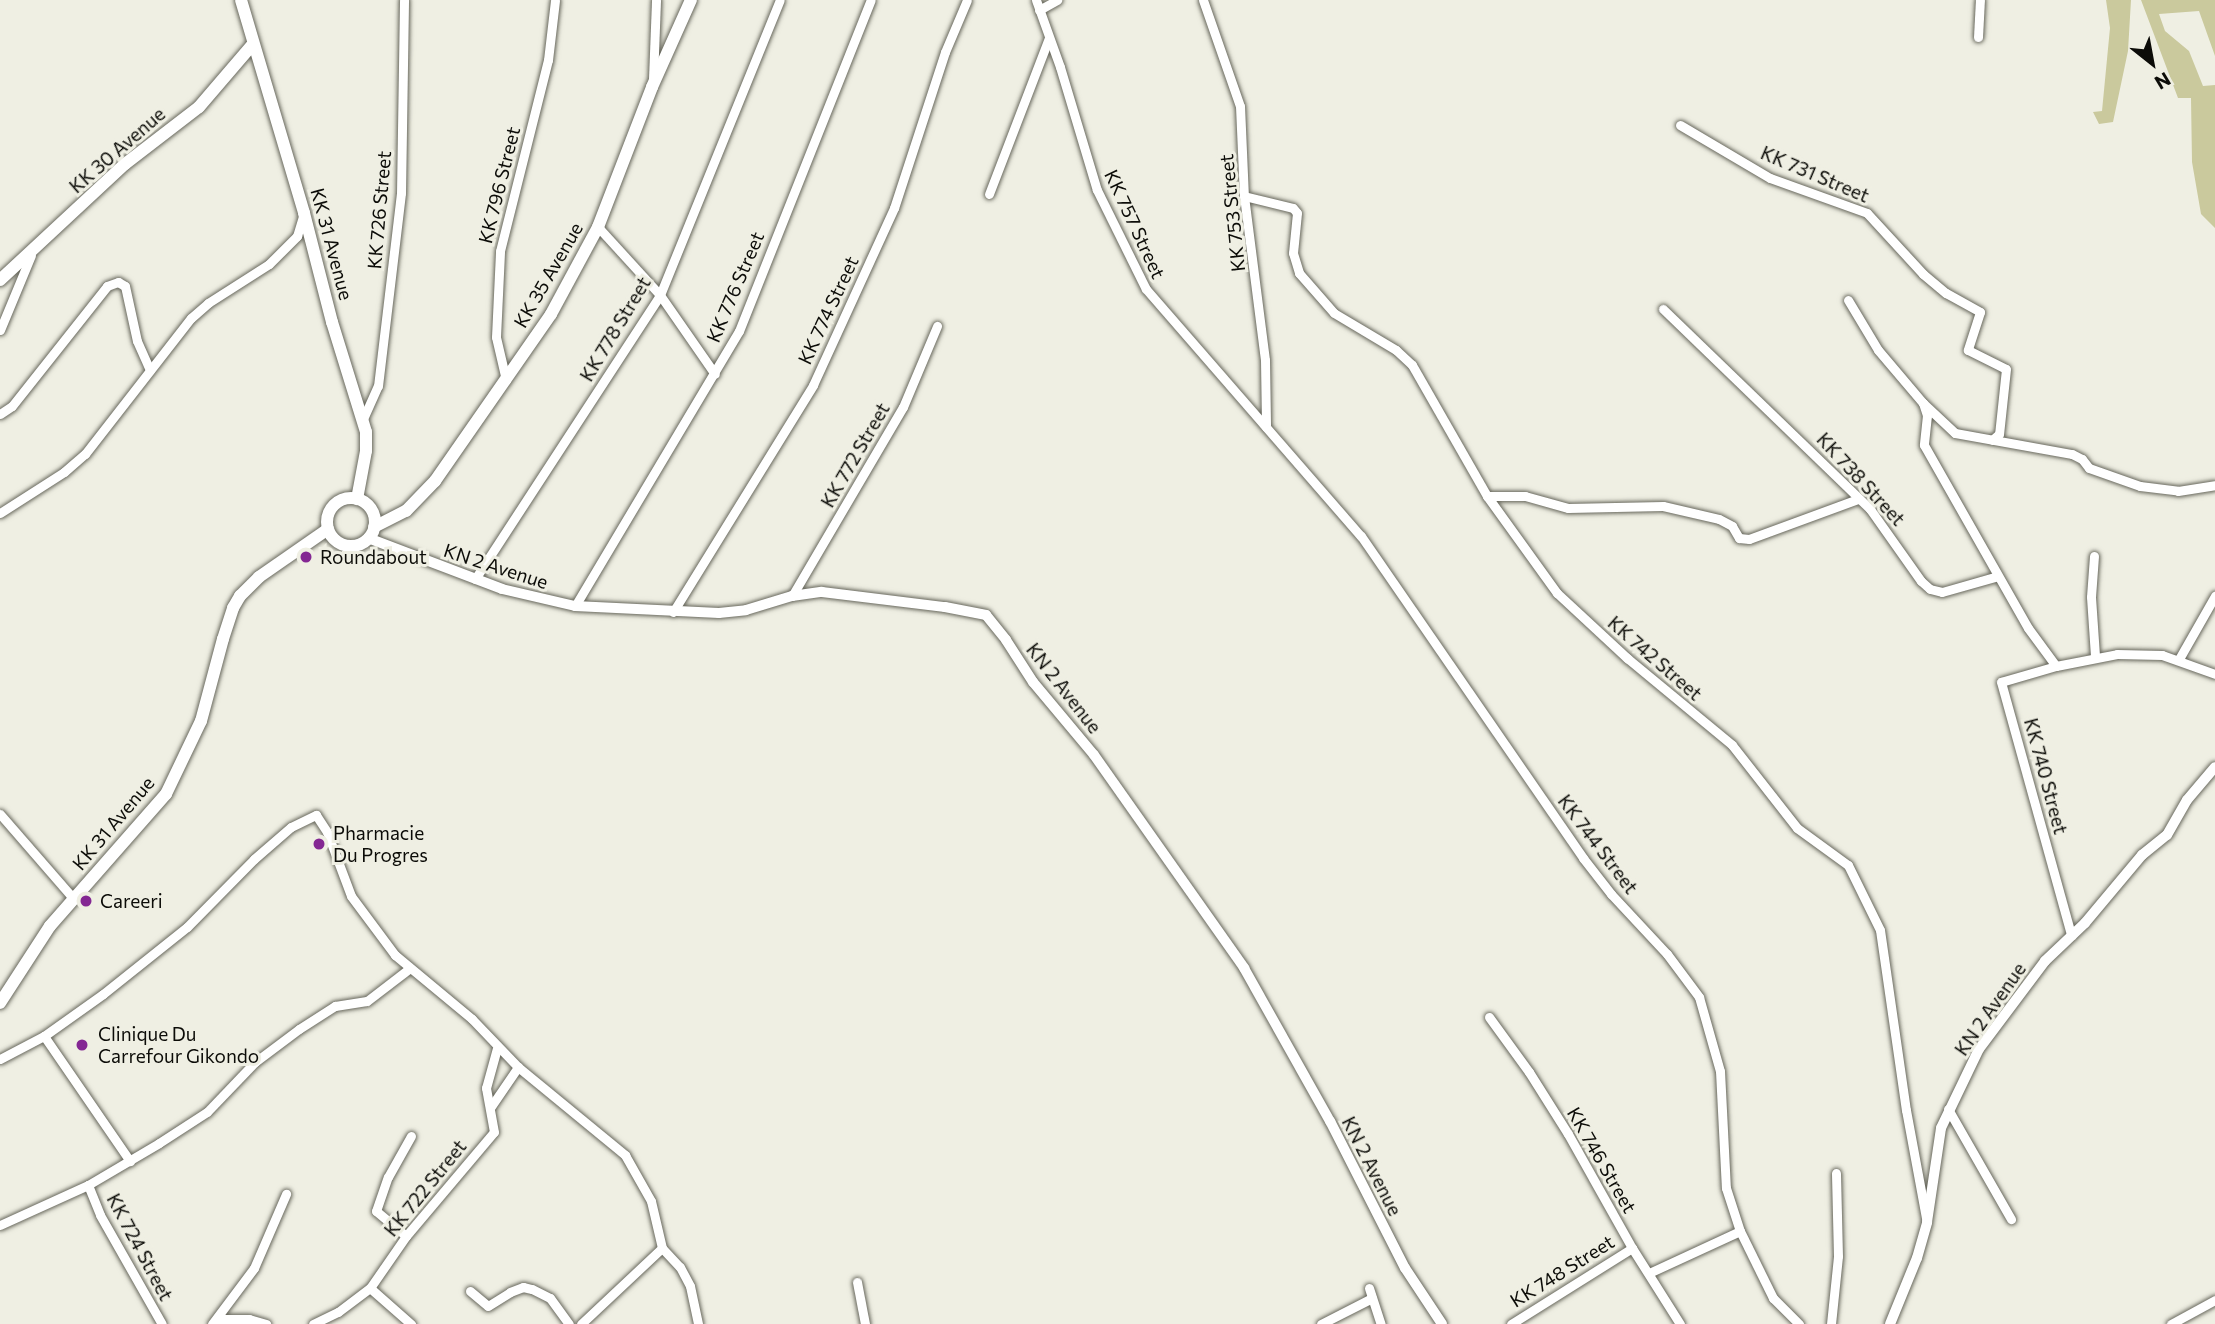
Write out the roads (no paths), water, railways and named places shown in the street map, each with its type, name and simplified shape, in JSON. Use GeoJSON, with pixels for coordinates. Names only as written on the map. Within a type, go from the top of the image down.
{"type":"FeatureCollection","features":[{"type":"Feature","properties":{"kind":"main road","name":"KK 31 Avenue"},"geometry":{"type":"LineString","coordinates":[[242,0],[304,213],[335,333],[363,419],[367,443],[357,499]]}},
{"type":"Feature","properties":{"kind":"main road","name":"KK 35 Avenue"},"geometry":{"type":"LineString","coordinates":[[371,533],[399,516],[422,495],[551,314],[598,227],[652,88],[691,0]]}},
{"type":"Feature","properties":{"kind":"main road","name":"KK 30 Avenue"},"geometry":{"type":"LineString","coordinates":[[0,280],[125,164],[199,107],[253,44]]}},
{"type":"Feature","properties":{"kind":"main road"},"geometry":{"type":"LineString","coordinates":[[344,499],[357,499],[371,509],[371,533],[358,545],[345,545],[335,539],[328,529],[328,516],[334,506],[344,499]]}},
{"type":"Feature","properties":{"kind":"main road","name":"KK 31 Avenue"},"geometry":{"type":"LineString","coordinates":[[0,1003],[50,926],[166,794],[204,713],[223,639],[240,596],[260,577],[328,529]]}},
{"type":"Feature","properties":{"kind":"street","name":"KK 726 Street"},"geometry":{"type":"LineString","coordinates":[[363,419],[378,386],[401,192],[404,0]]}},
{"type":"Feature","properties":{"kind":"street","name":"KK 796 Street"},"geometry":{"type":"LineString","coordinates":[[506,380],[496,337],[500,251],[548,60],[555,0]]}},
{"type":"Feature","properties":{"kind":"street"},"geometry":{"type":"LineString","coordinates":[[652,88],[656,0]]}},
{"type":"Feature","properties":{"kind":"street","name":"KK 778 Street"},"geometry":{"type":"LineString","coordinates":[[475,579],[660,295],[780,0]]}},
{"type":"Feature","properties":{"kind":"street","name":"KK 776 Street"},"geometry":{"type":"LineString","coordinates":[[575,606],[739,331],[871,0]]}},
{"type":"Feature","properties":{"kind":"street","name":"KK 774 Street"},"geometry":{"type":"LineString","coordinates":[[673,612],[813,385],[894,208],[945,52],[967,0]]}},
{"type":"Feature","properties":{"kind":"street","name":"KK 757 Street"},"geometry":{"type":"LineString","coordinates":[[1036,0],[1097,190],[1146,289],[1266,427]]}},
{"type":"Feature","properties":{"kind":"street"},"geometry":{"type":"LineString","coordinates":[[1039,10],[1057,0]]}},
{"type":"Feature","properties":{"kind":"street","name":"KK 753 Street"},"geometry":{"type":"LineString","coordinates":[[1203,0],[1240,106],[1244,196],[1265,360],[1266,427]]}},
{"type":"Feature","properties":{"kind":"street"},"geometry":{"type":"LineString","coordinates":[[1978,37],[1980,0]]}},
{"type":"Feature","properties":{"kind":"street"},"geometry":{"type":"LineString","coordinates":[[989,194],[1049,38]]}},
{"type":"Feature","properties":{"kind":"street","name":"KK 731 Street"},"geometry":{"type":"LineString","coordinates":[[1679,125],[1770,178],[1867,213],[1923,274],[1946,293],[1980,312],[1968,350],[2006,369],[1998,434],[1992,440]]}},
{"type":"Feature","properties":{"kind":"street","name":"KK 742 Street"},"geometry":{"type":"LineString","coordinates":[[1244,196],[1293,208],[1297,213],[1293,253],[1299,273],[1334,313],[1395,350],[1412,365],[1487,496],[1556,593],[1626,658],[1732,745],[1797,828],[1848,864],[1880,930],[1906,1110],[1927,1222]]}},
{"type":"Feature","properties":{"kind":"street"},"geometry":{"type":"LineString","coordinates":[[0,513],[64,472],[85,454],[191,318],[281,253],[297,236],[304,213]]}},
{"type":"Feature","properties":{"kind":"street"},"geometry":{"type":"LineString","coordinates":[[598,227],[660,295],[715,374]]}},
{"type":"Feature","properties":{"kind":"street"},"geometry":{"type":"LineString","coordinates":[[0,330],[34,246]]}},
{"type":"Feature","properties":{"kind":"street"},"geometry":{"type":"LineString","coordinates":[[0,414],[12,407],[107,286],[118,282],[125,286],[137,341],[150,370]]}},
{"type":"Feature","properties":{"kind":"street"},"geometry":{"type":"LineString","coordinates":[[1848,300],[1878,350],[1923,403],[1955,433],[2072,454],[2082,459],[2089,468],[2140,486],[2178,491],[2215,485]]}},
{"type":"Feature","properties":{"kind":"street","name":"KK 738 Street"},"geometry":{"type":"LineString","coordinates":[[1663,309],[1776,415],[1857,499],[1870,509],[1921,581],[1930,589],[1942,592],[1998,576]]}},
{"type":"Feature","properties":{"kind":"street","name":"KK 772 Street"},"geometry":{"type":"LineString","coordinates":[[792,596],[903,407],[937,326]]}},
{"type":"Feature","properties":{"kind":"street"},"geometry":{"type":"LineString","coordinates":[[1923,403],[1927,415],[1924,445],[2028,628],[2056,666],[2095,656],[2162,655],[2215,674]]}},
{"type":"Feature","properties":{"kind":"street","name":"KK 744 Street"},"geometry":{"type":"LineString","coordinates":[[1266,427],[1361,536],[1583,858],[1611,894],[1667,954],[1699,997],[1720,1070],[1722,1163],[1726,1188],[1740,1231],[1773,1298],[1799,1324]]}},
{"type":"Feature","properties":{"kind":"street"},"geometry":{"type":"LineString","coordinates":[[1487,496],[1525,496],[1568,508],[1663,506],[1719,519],[1732,526],[1739,538],[1749,539],[1857,499]]}},
{"type":"Feature","properties":{"kind":"street","name":"KN 2 Avenue"},"geometry":{"type":"LineString","coordinates":[[371,533],[475,579],[545,602],[673,612],[746,610],[792,596],[822,592],[986,615],[1033,682],[1094,755],[1244,968],[1330,1121],[1405,1268],[1442,1324]]}},
{"type":"Feature","properties":{"kind":"street"},"geometry":{"type":"LineString","coordinates":[[2094,556],[2091,597],[2095,656]]}},
{"type":"Feature","properties":{"kind":"street"},"geometry":{"type":"LineString","coordinates":[[2179,659],[2215,596]]}},
{"type":"Feature","properties":{"kind":"street","name":"KK 740 Street"},"geometry":{"type":"LineString","coordinates":[[2056,666],[2001,682],[2071,936]]}},
{"type":"Feature","properties":{"kind":"street","name":"KN 2 Avenue"},"geometry":{"type":"LineString","coordinates":[[1890,1324],[1913,1269],[1927,1222],[1936,1153],[1948,1109],[1979,1049],[2045,961],[2071,936],[2142,855],[2167,835],[2187,800],[2215,767]]}},
{"type":"Feature","properties":{"kind":"street"},"geometry":{"type":"LineString","coordinates":[[0,814],[74,899]]}},
{"type":"Feature","properties":{"kind":"street"},"geometry":{"type":"LineString","coordinates":[[0,1059],[44,1036],[187,927],[254,859],[291,827],[316,815],[327,832],[351,896],[377,933],[410,968],[472,1019],[497,1048],[625,1155],[652,1201],[662,1248],[680,1267],[690,1286],[698,1324]]}},
{"type":"Feature","properties":{"kind":"street"},"geometry":{"type":"LineString","coordinates":[[0,1225],[88,1185],[130,1161],[207,1112],[255,1062],[299,1029],[335,1006],[368,1001],[410,968]]}},
{"type":"Feature","properties":{"kind":"street","name":"KK 746 Street"},"geometry":{"type":"LineString","coordinates":[[1489,1017],[1529,1072],[1568,1134],[1632,1248],[1680,1324]]}},
{"type":"Feature","properties":{"kind":"street"},"geometry":{"type":"LineString","coordinates":[[44,1036],[130,1161]]}},
{"type":"Feature","properties":{"kind":"street","name":"KK 722 Street"},"geometry":{"type":"LineString","coordinates":[[313,1324],[338,1312],[370,1288],[406,1236],[494,1132],[486,1088],[497,1048]]}},
{"type":"Feature","properties":{"kind":"street"},"geometry":{"type":"LineString","coordinates":[[489,1108],[518,1066]]}},
{"type":"Feature","properties":{"kind":"street"},"geometry":{"type":"LineString","coordinates":[[1948,1109],[2011,1219]]}},
{"type":"Feature","properties":{"kind":"street"},"geometry":{"type":"LineString","coordinates":[[406,1236],[376,1210],[388,1177],[411,1136]]}},
{"type":"Feature","properties":{"kind":"street"},"geometry":{"type":"LineString","coordinates":[[1831,1324],[1838,1256],[1836,1173]]}},
{"type":"Feature","properties":{"kind":"street","name":"KK 724 Street"},"geometry":{"type":"LineString","coordinates":[[88,1185],[106,1227],[162,1324]]}},
{"type":"Feature","properties":{"kind":"street"},"geometry":{"type":"LineString","coordinates":[[215,1322],[254,1268],[286,1194]]}},
{"type":"Feature","properties":{"kind":"street"},"geometry":{"type":"LineString","coordinates":[[1649,1273],[1740,1231]]}},
{"type":"Feature","properties":{"kind":"street"},"geometry":{"type":"LineString","coordinates":[[581,1324],[662,1248]]}},
{"type":"Feature","properties":{"kind":"street","name":"KK 748 Street"},"geometry":{"type":"LineString","coordinates":[[1511,1324],[1632,1248]]}},
{"type":"Feature","properties":{"kind":"street"},"geometry":{"type":"LineString","coordinates":[[857,1282],[865,1324]]}},
{"type":"Feature","properties":{"kind":"street"},"geometry":{"type":"LineString","coordinates":[[470,1291],[488,1306],[510,1292],[523,1287],[532,1289],[550,1298],[569,1324]]}},
{"type":"Feature","properties":{"kind":"street"},"geometry":{"type":"LineString","coordinates":[[370,1288],[411,1324]]}},
{"type":"Feature","properties":{"kind":"street"},"geometry":{"type":"LineString","coordinates":[[1369,1288],[1381,1324]]}},
{"type":"Feature","properties":{"kind":"street"},"geometry":{"type":"LineString","coordinates":[[1321,1324],[1372,1298]]}},
{"type":"Feature","properties":{"kind":"street"},"geometry":{"type":"LineString","coordinates":[[2171,1324],[2215,1300]]}},
{"type":"Feature","properties":{"kind":"street"},"geometry":{"type":"LineString","coordinates":[[215,1322],[249,1319],[266,1324]]}},
{"type":"Feature","properties":{"kind":"place","name":"Roundabout"},"geometry":{"type":"Point","coordinates":[306,557]}},
{"type":"Feature","properties":{"kind":"place","name":"Pharmacie Du Progres"},"geometry":{"type":"Point","coordinates":[319,844]}},
{"type":"Feature","properties":{"kind":"place","name":"Careeri"},"geometry":{"type":"Point","coordinates":[86,901]}},
{"type":"Feature","properties":{"kind":"place","name":"Clinique Du Carrefour Gikondo"},"geometry":{"type":"Point","coordinates":[82,1045]}}]}
